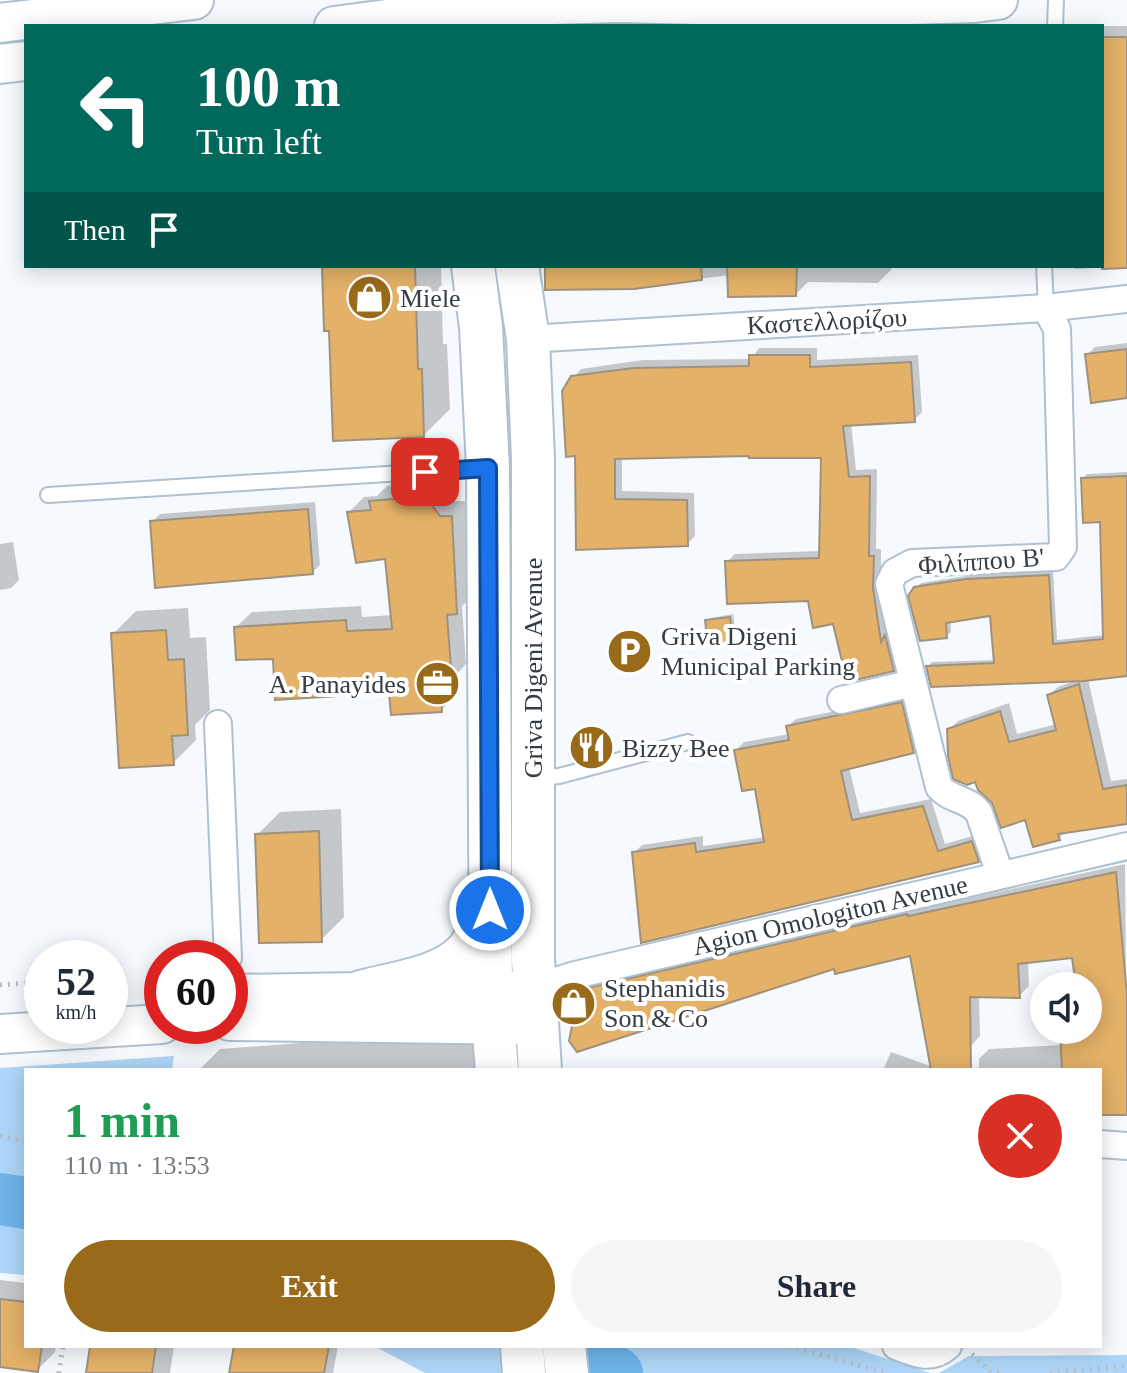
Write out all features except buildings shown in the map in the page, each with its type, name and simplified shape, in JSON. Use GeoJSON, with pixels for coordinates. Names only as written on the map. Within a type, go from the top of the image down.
{"type":"FeatureCollection","features":[{"type":"Feature","properties":{"kind":"main road"},"geometry":{"type":"LineString","coordinates":[[0,23],[194,0]]}},
{"type":"Feature","properties":{"kind":"main road"},"geometry":{"type":"LineString","coordinates":[[352,24],[460,12],[620,3],[813,8],[998,0]]}},
{"type":"Feature","properties":{"kind":"main road"},"geometry":{"type":"LineString","coordinates":[[0,64],[24,61]]}},
{"type":"Feature","properties":{"kind":"main road","name":"Griva Digeni Avenue"},"geometry":{"type":"LineString","coordinates":[[473,268],[481,327],[488,468],[490,882],[492,1010],[497,1068]]}},
{"type":"Feature","properties":{"kind":"main road","name":"Griva Digeni Avenue"},"geometry":{"type":"LineString","coordinates":[[517,268],[528,339],[533,459],[535,1006],[540,1068]]}},
{"type":"Feature","properties":{"kind":"main road"},"geometry":{"type":"LineString","coordinates":[[361,992],[448,966],[465,953],[476,936],[490,882]]}},
{"type":"Feature","properties":{"kind":"main road"},"geometry":{"type":"LineString","coordinates":[[248,994],[361,992],[492,1010]]}},
{"type":"Feature","properties":{"kind":"main road"},"geometry":{"type":"LineString","coordinates":[[248,1020],[535,1006]]}},
{"type":"Feature","properties":{"kind":"main road"},"geometry":{"type":"LineString","coordinates":[[0,1008],[24,1007]]}},
{"type":"Feature","properties":{"kind":"main road"},"geometry":{"type":"LineString","coordinates":[[0,1034],[144,1025]]}},
{"type":"Feature","properties":{"kind":"main road"},"geometry":{"type":"LineString","coordinates":[[522,1348],[524,1373]]}},
{"type":"Feature","properties":{"kind":"main road"},"geometry":{"type":"LineString","coordinates":[[564,1348],[567,1373]]}},
{"type":"Feature","properties":{"kind":"street","name":"Καστελλορίζου"},"geometry":{"type":"LineString","coordinates":[[528,339],[1046,308],[1127,299]]}},
{"type":"Feature","properties":{"kind":"street","name":"Φιλίππου Β'"},"geometry":{"type":"LineString","coordinates":[[1000,874],[979,813],[974,806],[953,799],[939,787],[889,584],[895,572],[912,563],[1056,557],[1063,547],[1057,329],[1046,308]]}},
{"type":"Feature","properties":{"kind":"street"},"geometry":{"type":"LineString","coordinates":[[841,700],[913,683]]}},
{"type":"Feature","properties":{"kind":"street"},"geometry":{"type":"LineString","coordinates":[[218,724],[227,940]]}},
{"type":"Feature","properties":{"kind":"street","name":"Agion Omologiton Avenue"},"geometry":{"type":"LineString","coordinates":[[535,1006],[575,975],[1000,874],[1126,851]]}},
{"type":"Feature","properties":{"kind":"street"},"geometry":{"type":"LineString","coordinates":[[1102,1144],[1127,1146]]}},
{"type":"Feature","properties":{"kind":"street"},"geometry":{"type":"LineString","coordinates":[[902,1348],[925,1356],[938,1354],[946,1348]]}},
{"type":"Feature","properties":{"kind":"lane"},"geometry":{"type":"LineString","coordinates":[[1055,24],[1056,0]]}},
{"type":"Feature","properties":{"kind":"lane"},"geometry":{"type":"LineString","coordinates":[[1044,268],[1046,308]]}},
{"type":"Feature","properties":{"kind":"lane"},"geometry":{"type":"LineString","coordinates":[[48,495],[488,468]]}},
{"type":"Feature","properties":{"kind":"lane"},"geometry":{"type":"LineString","coordinates":[[533,778],[571,773],[688,742]]}},
{"type":"Feature","properties":{"kind":"path"},"geometry":{"type":"LineString","coordinates":[[0,985],[24,983]]}},
{"type":"Feature","properties":{"kind":"path"},"geometry":{"type":"LineString","coordinates":[[0,1136],[24,1142]]}},
{"type":"Feature","properties":{"kind":"path"},"geometry":{"type":"LineString","coordinates":[[59,1373],[63,1348]]}},
{"type":"Feature","properties":{"kind":"path"},"geometry":{"type":"LineString","coordinates":[[796,1348],[889,1373]]}},
{"type":"Feature","properties":{"kind":"path"},"geometry":{"type":"LineString","coordinates":[[966,1348],[989,1373],[1004,1373]]}},
{"type":"Feature","properties":{"kind":"path"},"geometry":{"type":"LineString","coordinates":[[1050,1373],[1127,1366]]}},
{"type":"Feature","properties":{"kind":"shaded area"},"geometry":{"type":"Polygon","coordinates":[[[174,1056],[172,1068],[24,1068],[24,1275],[0,1273],[0,1068],[174,1056]]]}},
{"type":"Feature","properties":{"kind":"shaded area"},"geometry":{"type":"Polygon","coordinates":[[[378,1348],[854,1348],[930,1373],[425,1373],[378,1348]]]}},
{"type":"Feature","properties":{"kind":"shaded area"},"geometry":{"type":"Polygon","coordinates":[[[1127,1355],[1127,1373],[939,1373],[969,1356],[1127,1355]]]}},
{"type":"Feature","properties":{"kind":"waterway"},"geometry":{"type":"LineString","coordinates":[[0,1199],[24,1203]]}},
{"type":"Feature","properties":{"kind":"waterway"},"geometry":{"type":"LineString","coordinates":[[543,1348],[617,1373]]}},
{"type":"Feature","properties":{"kind":"place","name":"Miele"},"geometry":{"type":"Point","coordinates":[369,298]}},
{"type":"Feature","properties":{"kind":"place","name":"Griva Digeni Municipal Parking"},"geometry":{"type":"Point","coordinates":[630,651]}},
{"type":"Feature","properties":{"kind":"place","name":"A. Panayides"},"geometry":{"type":"Point","coordinates":[437,684]}},
{"type":"Feature","properties":{"kind":"place","name":"Bizzy Bee"},"geometry":{"type":"Point","coordinates":[591,748]}},
{"type":"Feature","properties":{"kind":"place","name":"Stephanidis Son & Co"},"geometry":{"type":"Point","coordinates":[573,1003]}},
{"type":"Feature","properties":{"kind":"route"},"geometry":{"type":"LineString","coordinates":[[425,472],[488,468],[490,910]]}}]}
